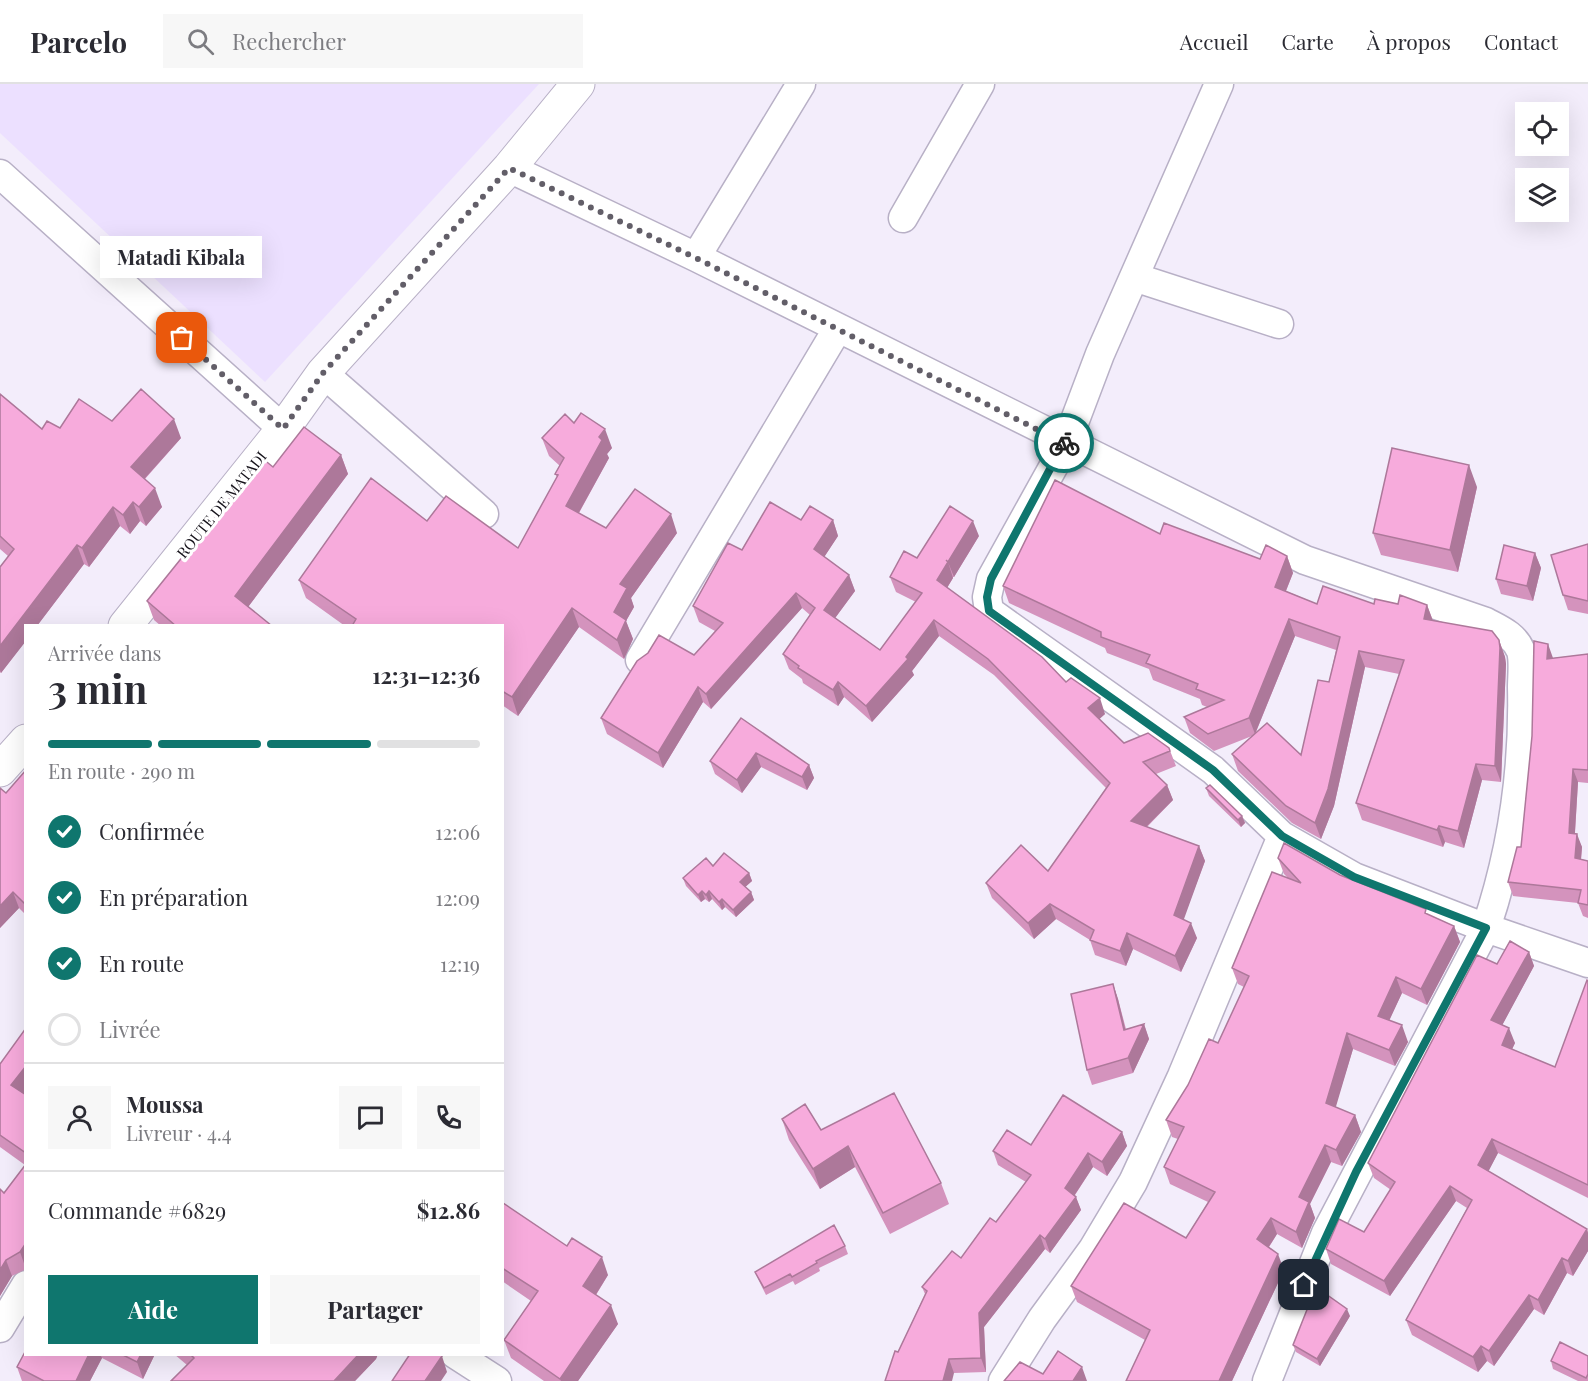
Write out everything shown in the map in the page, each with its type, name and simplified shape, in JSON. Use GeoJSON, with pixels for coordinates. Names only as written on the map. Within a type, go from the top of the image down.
{"type":"FeatureCollection","features":[{"type":"Feature","properties":{"kind":"highway","name":"ROUTE DE MATADI"},"geometry":{"type":"LineString","coordinates":[[137,621],[323,373],[509,168],[578,84]]}},
{"type":"Feature","properties":{"kind":"highway"},"geometry":{"type":"LineString","coordinates":[[0,770],[24,743]]}},
{"type":"Feature","properties":{"kind":"street"},"geometry":{"type":"LineString","coordinates":[[696,258],[801,84]]}},
{"type":"Feature","properties":{"kind":"street"},"geometry":{"type":"LineString","coordinates":[[903,218],[980,84]]}},
{"type":"Feature","properties":{"kind":"street"},"geometry":{"type":"LineString","coordinates":[[1220,84],[1096,364],[1066,444],[991,579],[987,597],[989,611],[1213,770],[1282,836],[1354,877],[1486,928],[1588,963]]}},
{"type":"Feature","properties":{"kind":"street"},"geometry":{"type":"LineString","coordinates":[[509,168],[696,258],[1066,444],[1305,560],[1486,622],[1511,635],[1521,652],[1523,731],[1515,812],[1499,889],[1486,928],[1326,1233],[1268,1381]]}},
{"type":"Feature","properties":{"kind":"street"},"geometry":{"type":"LineString","coordinates":[[5,188],[283,429]]}},
{"type":"Feature","properties":{"kind":"street"},"geometry":{"type":"LineString","coordinates":[[1134,277],[1279,324]]}},
{"type":"Feature","properties":{"kind":"street"},"geometry":{"type":"LineString","coordinates":[[640,660],[837,328]]}},
{"type":"Feature","properties":{"kind":"street"},"geometry":{"type":"LineString","coordinates":[[323,373],[484,514]]}},
{"type":"Feature","properties":{"kind":"street"},"geometry":{"type":"LineString","coordinates":[[1003,1381],[1042,1319],[1093,1249],[1133,1182],[1182,1076],[1282,836]]}},
{"type":"Feature","properties":{"kind":"street"},"geometry":{"type":"LineString","coordinates":[[0,1328],[24,1288]]}},
{"type":"Feature","properties":{"kind":"street"},"geometry":{"type":"LineString","coordinates":[[458,1366],[497,1381]]}},
{"type":"Feature","properties":{"kind":"shaded area"},"geometry":{"type":"Polygon","coordinates":[[[0,84],[539,84],[265,382],[0,133],[0,84]]]}},
{"type":"Feature","properties":{"kind":"building"},"geometry":{"type":"Polygon","coordinates":[[[141,389],[174,419],[131,467],[155,488],[139,507],[133,502],[123,515],[113,507],[82,548],[77,545],[0,646],[0,567],[14,549],[0,536],[0,394],[42,429],[47,421],[60,428],[79,399],[112,421],[141,389]]]}},
{"type":"Feature","properties":{"kind":"building"},"geometry":{"type":"Polygon","coordinates":[[[581,413],[605,429],[599,437],[602,440],[566,506],[606,528],[635,489],[671,514],[620,584],[627,588],[614,612],[626,620],[617,640],[572,608],[512,697],[504,692],[504,624],[353,624],[356,619],[299,580],[371,478],[427,521],[446,496],[518,548],[558,475],[555,474],[564,458],[542,438],[565,414],[574,423],[581,413]]]}},
{"type":"Feature","properties":{"kind":"building"},"geometry":{"type":"Polygon","coordinates":[[[304,427],[341,455],[235,596],[270,624],[174,624],[147,601],[262,458],[273,467],[304,427]]]}},
{"type":"Feature","properties":{"kind":"building"},"geometry":{"type":"Polygon","coordinates":[[[1392,448],[1469,465],[1450,550],[1373,533],[1392,448]]]}},
{"type":"Feature","properties":{"kind":"building"},"geometry":{"type":"Polygon","coordinates":[[[1055,480],[1160,534],[1164,523],[1260,559],[1266,545],[1287,556],[1275,587],[1317,604],[1323,586],[1374,604],[1375,599],[1398,604],[1400,595],[1427,605],[1424,619],[1492,631],[1499,640],[1500,648],[1495,766],[1476,764],[1458,831],[1439,826],[1437,830],[1356,803],[1404,660],[1359,651],[1328,789],[1315,823],[1286,806],[1232,754],[1267,723],[1301,755],[1318,680],[1329,682],[1340,637],[1289,619],[1249,718],[1208,734],[1184,717],[1224,700],[1196,689],[1198,684],[1146,663],[1150,655],[1101,637],[1101,632],[1003,586],[1055,480]]]}},
{"type":"Feature","properties":{"kind":"building"},"geometry":{"type":"Polygon","coordinates":[[[770,502],[801,520],[810,506],[833,520],[814,549],[849,575],[824,610],[880,650],[922,593],[890,577],[904,551],[917,558],[950,506],[973,521],[937,580],[1042,657],[1066,682],[1071,678],[1100,698],[1088,708],[1124,743],[1148,733],[1169,748],[1170,751],[1143,762],[1167,785],[1131,821],[1199,846],[1174,915],[1191,923],[1175,956],[1127,933],[1120,951],[1090,940],[1094,930],[1050,904],[1028,923],[986,883],[1021,845],[1048,871],[1110,783],[988,659],[934,620],[906,657],[908,659],[866,706],[838,682],[833,690],[798,668],[799,666],[783,654],[815,608],[796,593],[706,694],[698,687],[658,753],[601,718],[637,661],[648,653],[659,635],[694,655],[723,623],[693,606],[728,543],[742,550],[770,502]]]}},
{"type":"Feature","properties":{"kind":"building"},"geometry":{"type":"Polygon","coordinates":[[[1588,544],[1588,601],[1563,595],[1551,555],[1588,544]]]}},
{"type":"Feature","properties":{"kind":"building"},"geometry":{"type":"Polygon","coordinates":[[[1504,545],[1535,553],[1527,586],[1496,579],[1504,545]]]}},
{"type":"Feature","properties":{"kind":"building"},"geometry":{"type":"Polygon","coordinates":[[[1534,641],[1548,644],[1547,659],[1588,654],[1588,770],[1573,769],[1569,833],[1577,834],[1575,858],[1588,861],[1588,905],[1578,903],[1581,890],[1508,882],[1517,847],[1521,847],[1532,736],[1534,641]]]}},
{"type":"Feature","properties":{"kind":"building"},"geometry":{"type":"Polygon","coordinates":[[[741,718],[809,765],[802,777],[756,753],[737,780],[710,761],[741,718]]]}},
{"type":"Feature","properties":{"kind":"building"},"geometry":{"type":"Polygon","coordinates":[[[24,772],[24,903],[13,892],[0,906],[0,788],[6,793],[24,772]]]}},
{"type":"Feature","properties":{"kind":"building"},"geometry":{"type":"Polygon","coordinates":[[[1210,785],[1242,816],[1238,820],[1206,788],[1210,785]]]}},
{"type":"Feature","properties":{"kind":"building"},"geometry":{"type":"Polygon","coordinates":[[[1284,843],[1340,875],[1426,909],[1425,913],[1454,926],[1421,989],[1396,977],[1378,1016],[1402,1025],[1389,1050],[1347,1033],[1326,1103],[1355,1115],[1336,1150],[1325,1145],[1299,1197],[1309,1202],[1296,1232],[1271,1218],[1257,1239],[1278,1254],[1219,1381],[1126,1381],[1150,1330],[1071,1286],[1124,1203],[1186,1238],[1215,1192],[1164,1167],[1184,1127],[1166,1120],[1188,1085],[1209,1039],[1218,1043],[1249,976],[1232,968],[1272,872],[1301,883],[1278,858],[1284,843]]]}},
{"type":"Feature","properties":{"kind":"building"},"geometry":{"type":"Polygon","coordinates":[[[724,853],[749,873],[740,882],[751,892],[733,910],[722,899],[719,902],[709,891],[706,895],[702,891],[698,895],[683,878],[706,858],[713,866],[724,853]]]}},
{"type":"Feature","properties":{"kind":"building"},"geometry":{"type":"Polygon","coordinates":[[[1510,941],[1529,952],[1491,1020],[1509,1028],[1502,1045],[1555,1067],[1588,981],[1588,1185],[1492,1139],[1478,1165],[1587,1229],[1568,1261],[1562,1258],[1538,1300],[1529,1295],[1489,1351],[1481,1346],[1473,1357],[1406,1320],[1472,1200],[1450,1186],[1384,1281],[1326,1249],[1339,1219],[1364,1232],[1395,1182],[1368,1163],[1477,955],[1497,964],[1510,941]]]}},
{"type":"Feature","properties":{"kind":"building"},"geometry":{"type":"Polygon","coordinates":[[[1113,984],[1124,1030],[1144,1024],[1128,1058],[1087,1070],[1071,994],[1113,984]]]}},
{"type":"Feature","properties":{"kind":"building"},"geometry":{"type":"Polygon","coordinates":[[[24,1031],[24,1069],[11,1085],[24,1094],[24,1152],[0,1135],[0,1064],[24,1031]]]}},
{"type":"Feature","properties":{"kind":"building"},"geometry":{"type":"Polygon","coordinates":[[[894,1093],[941,1183],[883,1213],[848,1146],[813,1169],[782,1119],[805,1104],[821,1130],[894,1093]]]}},
{"type":"Feature","properties":{"kind":"building"},"geometry":{"type":"Polygon","coordinates":[[[1063,1095],[1122,1132],[1102,1162],[1088,1153],[1065,1188],[1076,1197],[1045,1239],[1040,1235],[979,1313],[981,1358],[949,1359],[943,1381],[885,1381],[895,1351],[898,1352],[927,1291],[922,1287],[952,1251],[961,1258],[990,1218],[996,1222],[1031,1175],[993,1151],[1007,1130],[1031,1145],[1063,1095]]]}},
{"type":"Feature","properties":{"kind":"building"},"geometry":{"type":"Polygon","coordinates":[[[24,1167],[24,1246],[20,1252],[6,1260],[0,1270],[0,1189],[4,1193],[24,1167]]]}},
{"type":"Feature","properties":{"kind":"building"},"geometry":{"type":"Polygon","coordinates":[[[504,1204],[567,1246],[572,1238],[602,1257],[583,1286],[611,1305],[560,1379],[504,1340],[538,1291],[504,1269],[504,1204]]]}},
{"type":"Feature","properties":{"kind":"building"},"geometry":{"type":"Polygon","coordinates":[[[834,1225],[845,1246],[792,1277],[790,1274],[764,1288],[755,1272],[834,1225]]]}},
{"type":"Feature","properties":{"kind":"building"},"geometry":{"type":"Polygon","coordinates":[[[1316,1287],[1347,1309],[1317,1359],[1293,1345],[1316,1287]]]}},
{"type":"Feature","properties":{"kind":"building"},"geometry":{"type":"Polygon","coordinates":[[[1560,1342],[1588,1356],[1586,1378],[1551,1361],[1560,1342]]]}},
{"type":"Feature","properties":{"kind":"building"},"geometry":{"type":"Polygon","coordinates":[[[1058,1351],[1082,1367],[1073,1381],[1004,1381],[1020,1362],[1043,1374],[1058,1351]]]}},
{"type":"Feature","properties":{"kind":"building"},"geometry":{"type":"Polygon","coordinates":[[[24,1354],[24,1356],[88,1356],[76,1381],[44,1381],[17,1367],[24,1354]]]}},
{"type":"Feature","properties":{"kind":"building"},"geometry":{"type":"Polygon","coordinates":[[[125,1356],[140,1356],[137,1362],[125,1356]]]}},
{"type":"Feature","properties":{"kind":"building"},"geometry":{"type":"Polygon","coordinates":[[[192,1356],[357,1356],[334,1381],[171,1381],[194,1358],[192,1356]]]}},
{"type":"Feature","properties":{"kind":"building"},"geometry":{"type":"Polygon","coordinates":[[[409,1356],[442,1356],[425,1381],[392,1381],[409,1356]]]}},
{"type":"Feature","properties":{"kind":"way so far"},"geometry":{"type":"LineString","coordinates":[[182,338],[283,429],[323,373],[509,168],[696,258],[1064,443]]}},
{"type":"Feature","properties":{"kind":"place","name":"Matadi Kibala"},"geometry":{"type":"Point","coordinates":[182,338]}},
{"type":"Feature","properties":{"kind":"route"},"geometry":{"type":"LineString","coordinates":[[1064,443],[1066,444],[991,579],[987,597],[989,611],[1213,770],[1247,800],[1282,836],[1354,877],[1486,928],[1356,1172],[1304,1285]]}}]}
